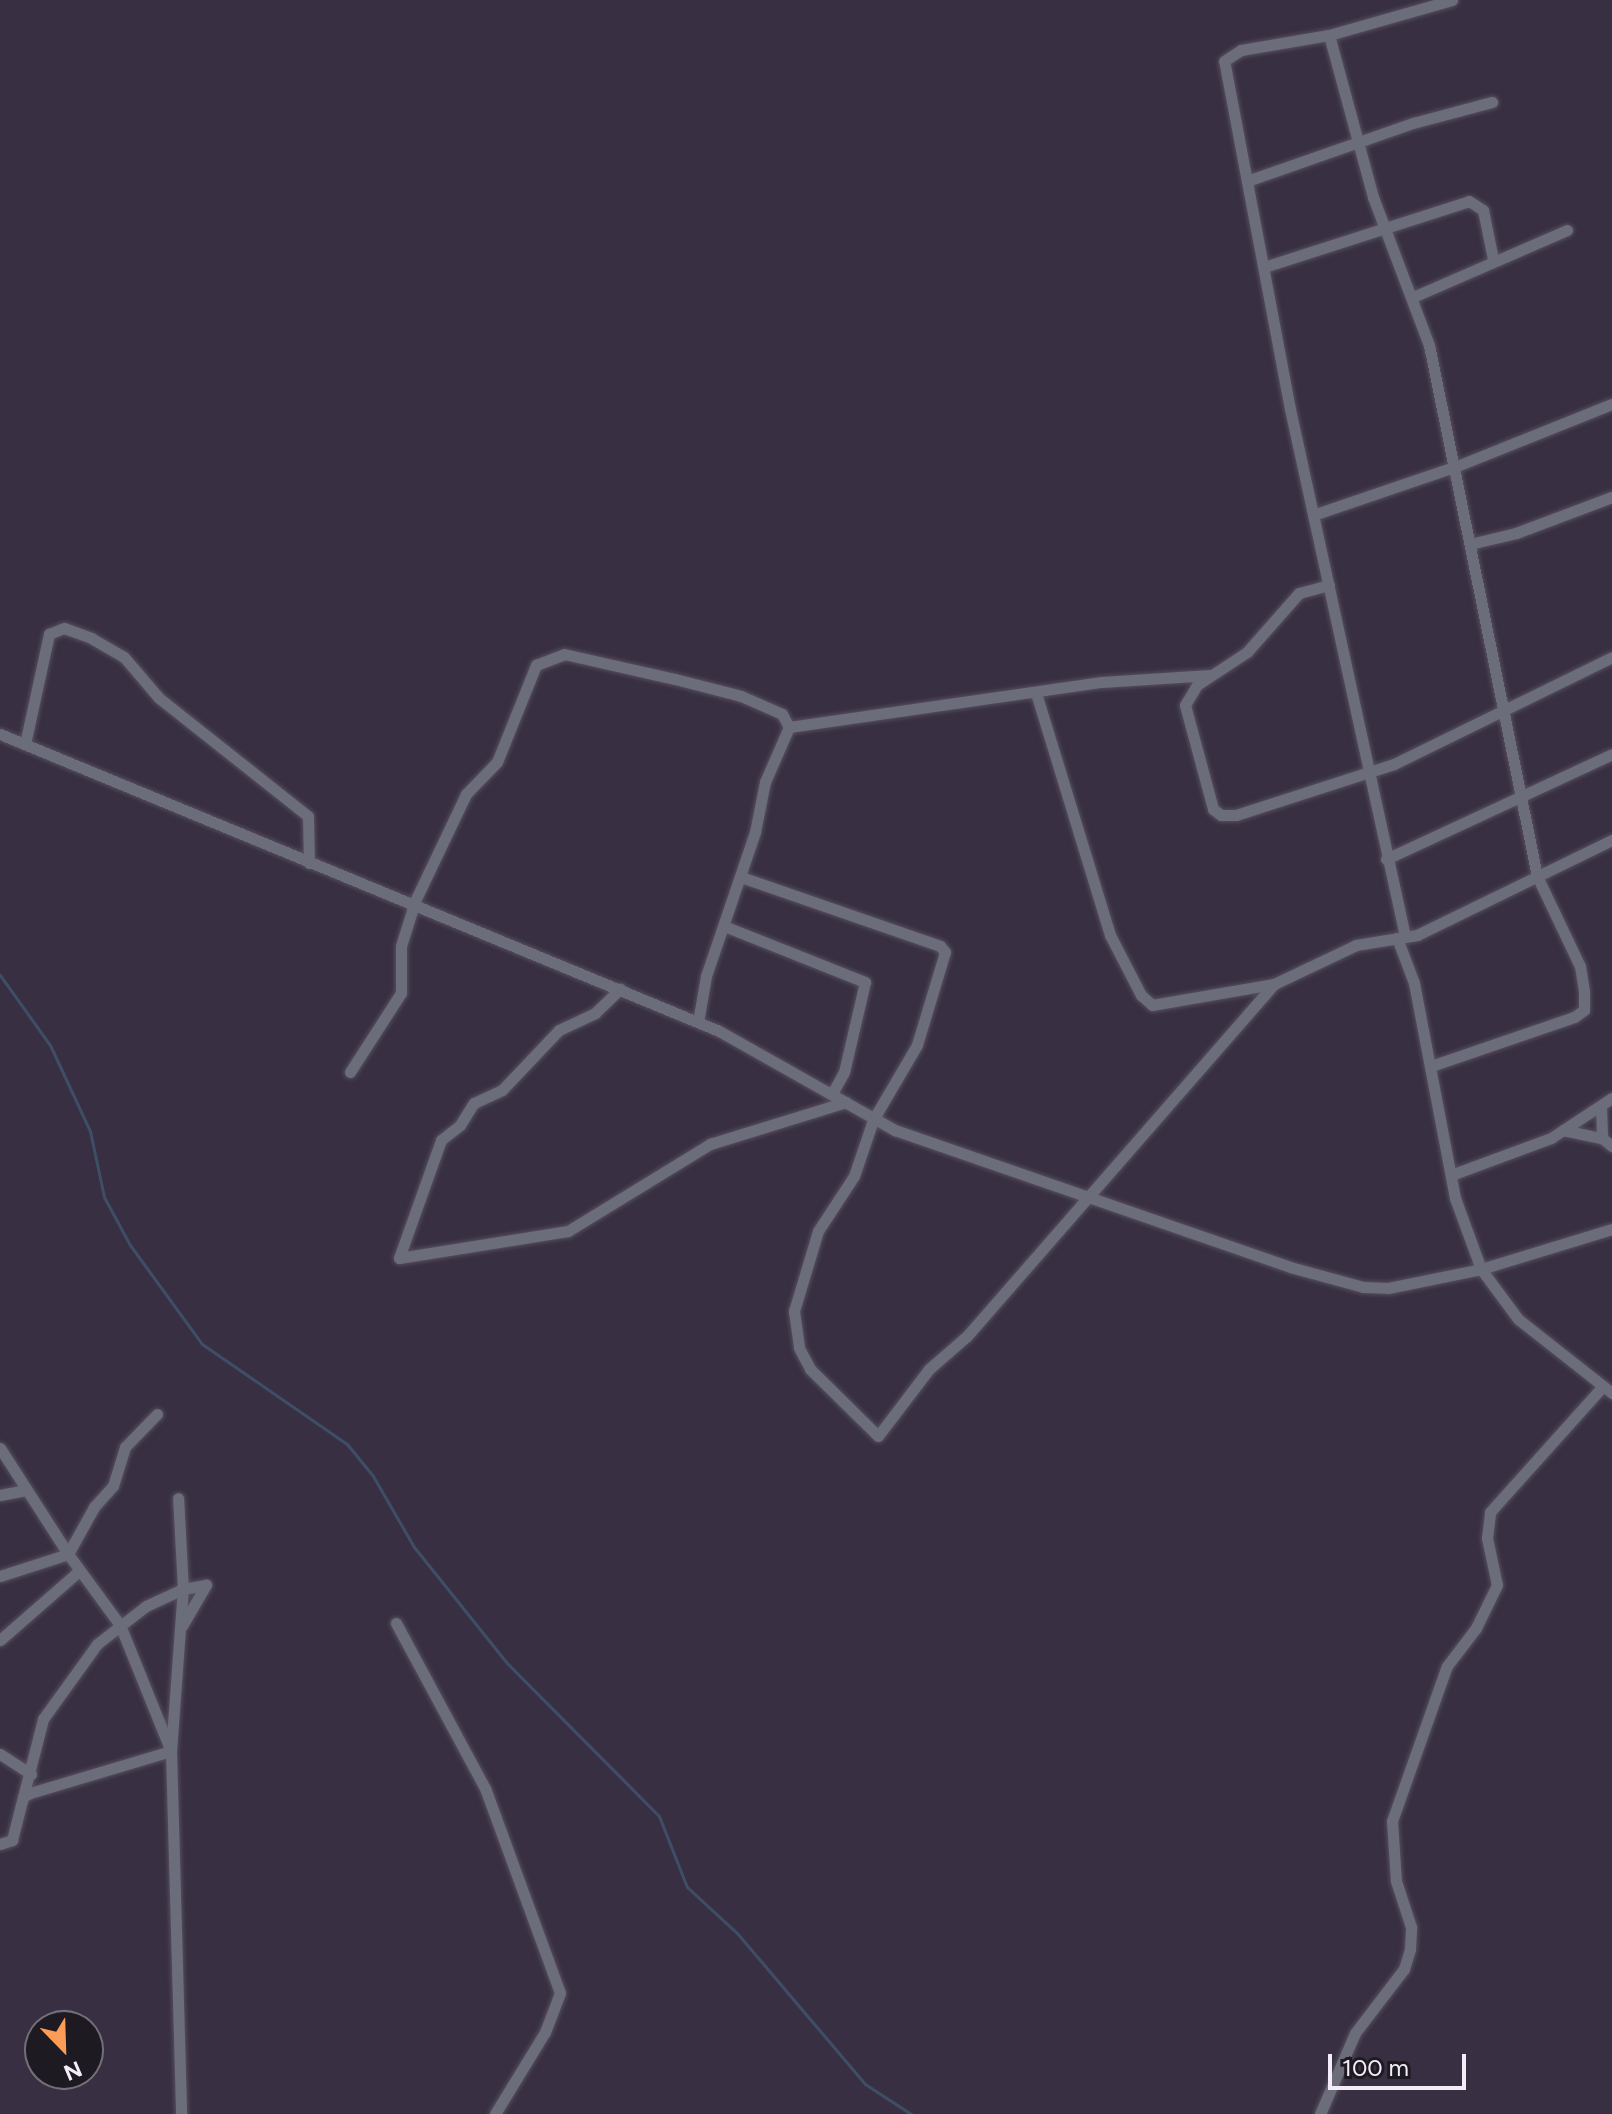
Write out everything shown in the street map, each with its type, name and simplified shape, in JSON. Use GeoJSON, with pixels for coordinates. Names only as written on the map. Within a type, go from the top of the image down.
{"type":"FeatureCollection","features":[{"type":"Feature","properties":{"kind":"street"},"geometry":{"type":"LineString","coordinates":[[1320,2114],[1355,2033],[1404,1969],[1410,1949],[1411,1927],[1396,1881],[1392,1821],[1447,1666],[1476,1628],[1497,1585],[1487,1538],[1490,1512],[1607,1390],[1518,1319],[1481,1269],[1464,1232],[1407,955],[1406,936],[1366,774],[1313,515],[1247,181],[1227,56],[1329,35],[1452,0]]}},
{"type":"Feature","properties":{"kind":"street"},"geometry":{"type":"LineString","coordinates":[[1329,35],[1385,226],[1413,297],[1457,466],[1537,876],[1580,966],[1584,1010],[1431,1066]]}},
{"type":"Feature","properties":{"kind":"street"},"geometry":{"type":"LineString","coordinates":[[1247,181],[1425,119],[1492,102]]}},
{"type":"Feature","properties":{"kind":"street"},"geometry":{"type":"LineString","coordinates":[[1264,267],[1432,209],[1478,203],[1493,259]]}},
{"type":"Feature","properties":{"kind":"street"},"geometry":{"type":"LineString","coordinates":[[1413,297],[1493,259],[1567,230]]}},
{"type":"Feature","properties":{"kind":"street"},"geometry":{"type":"LineString","coordinates":[[1313,515],[1457,466],[1612,404]]}},
{"type":"Feature","properties":{"kind":"street"},"geometry":{"type":"LineString","coordinates":[[1470,544],[1516,533],[1612,497]]}},
{"type":"Feature","properties":{"kind":"street"},"geometry":{"type":"LineString","coordinates":[[1329,585],[1299,593],[1247,652],[1210,675],[1185,705],[1213,809],[1221,815],[1236,815],[1366,774],[1612,657]]}},
{"type":"Feature","properties":{"kind":"street"},"geometry":{"type":"LineString","coordinates":[[25,744],[49,634],[64,628],[91,638],[124,657],[170,708],[308,816],[309,863]]}},
{"type":"Feature","properties":{"kind":"street"},"geometry":{"type":"LineString","coordinates":[[350,1072],[401,993],[401,946],[415,901],[466,794],[497,762],[531,671],[549,656],[580,656],[741,696],[782,714],[789,727]]}},
{"type":"Feature","properties":{"kind":"street"},"geometry":{"type":"LineString","coordinates":[[789,727],[1165,675],[1210,675]]}},
{"type":"Feature","properties":{"kind":"street"},"geometry":{"type":"LineString","coordinates":[[1036,693],[1110,935],[1141,995],[1161,1008],[1274,984],[1356,945],[1406,936],[1612,840]]}},
{"type":"Feature","properties":{"kind":"street"},"geometry":{"type":"LineString","coordinates":[[698,1022],[706,976],[741,877],[765,782],[789,727]]}},
{"type":"Feature","properties":{"kind":"street"},"geometry":{"type":"LineString","coordinates":[[0,734],[309,863],[415,901],[698,1022],[832,1094],[873,1120],[1146,1221],[1363,1287],[1481,1269],[1612,1229]]}},
{"type":"Feature","properties":{"kind":"street"},"geometry":{"type":"LineString","coordinates":[[1386,859],[1523,792],[1612,754]]}},
{"type":"Feature","properties":{"kind":"street"},"geometry":{"type":"LineString","coordinates":[[741,877],[940,946],[945,952],[917,1045],[873,1120],[861,1162],[804,1265],[794,1311],[799,1348],[810,1369],[875,1435],[882,1434],[929,1369],[967,1336],[1274,984]]}},
{"type":"Feature","properties":{"kind":"street"},"geometry":{"type":"LineString","coordinates":[[724,926],[865,982],[844,1072],[832,1094]]}},
{"type":"Feature","properties":{"kind":"street"},"geometry":{"type":"LineString","coordinates":[[1406,936],[1407,955]]}},
{"type":"Feature","properties":{"kind":"street"},"geometry":{"type":"LineString","coordinates":[[620,989],[595,1013],[559,1030],[502,1090],[474,1103],[460,1125],[441,1140],[399,1258],[568,1231],[710,1144],[846,1102]]}},
{"type":"Feature","properties":{"kind":"street"},"geometry":{"type":"LineString","coordinates":[[816,1086],[820,1111]]}},
{"type":"Feature","properties":{"kind":"street"},"geometry":{"type":"LineString","coordinates":[[1451,1175],[1563,1130],[1607,1102]]}},
{"type":"Feature","properties":{"kind":"street"},"geometry":{"type":"LineString","coordinates":[[1602,1138],[1607,1102]]}},
{"type":"Feature","properties":{"kind":"street"},"geometry":{"type":"LineString","coordinates":[[1563,1130],[1602,1138],[1612,1146]]}},
{"type":"Feature","properties":{"kind":"street"},"geometry":{"type":"LineString","coordinates":[[0,1576],[68,1554],[94,1507],[113,1486],[125,1447],[157,1414]]}},
{"type":"Feature","properties":{"kind":"street"},"geometry":{"type":"LineString","coordinates":[[0,1448],[79,1571],[120,1625],[171,1751]]}},
{"type":"Feature","properties":{"kind":"street"},"geometry":{"type":"LineString","coordinates":[[0,1495],[25,1490]]}},
{"type":"Feature","properties":{"kind":"street"},"geometry":{"type":"LineString","coordinates":[[178,1498],[183,1589],[171,1751],[181,2114]]}},
{"type":"Feature","properties":{"kind":"street"},"geometry":{"type":"LineString","coordinates":[[0,1640],[79,1571]]}},
{"type":"Feature","properties":{"kind":"street"},"geometry":{"type":"LineString","coordinates":[[0,1844],[12,1840],[43,1719],[80,1664],[120,1625],[183,1589],[206,1585],[181,1628]]}},
{"type":"Feature","properties":{"kind":"street"},"geometry":{"type":"LineString","coordinates":[[396,1623],[485,1788],[560,1993],[545,2032],[495,2114]]}},
{"type":"Feature","properties":{"kind":"street"},"geometry":{"type":"LineString","coordinates":[[23,1797],[65,1779],[171,1751]]}},
{"type":"Feature","properties":{"kind":"street"},"geometry":{"type":"LineString","coordinates":[[0,1754],[31,1774]]}},
{"type":"Feature","properties":{"kind":"waterway"},"geometry":{"type":"LineString","coordinates":[[0,975],[50,1045],[90,1131],[104,1197],[130,1245],[202,1344],[347,1444],[373,1476],[414,1547],[507,1663],[659,1816],[687,1887],[737,1933],[865,2084],[911,2114]]}}]}
